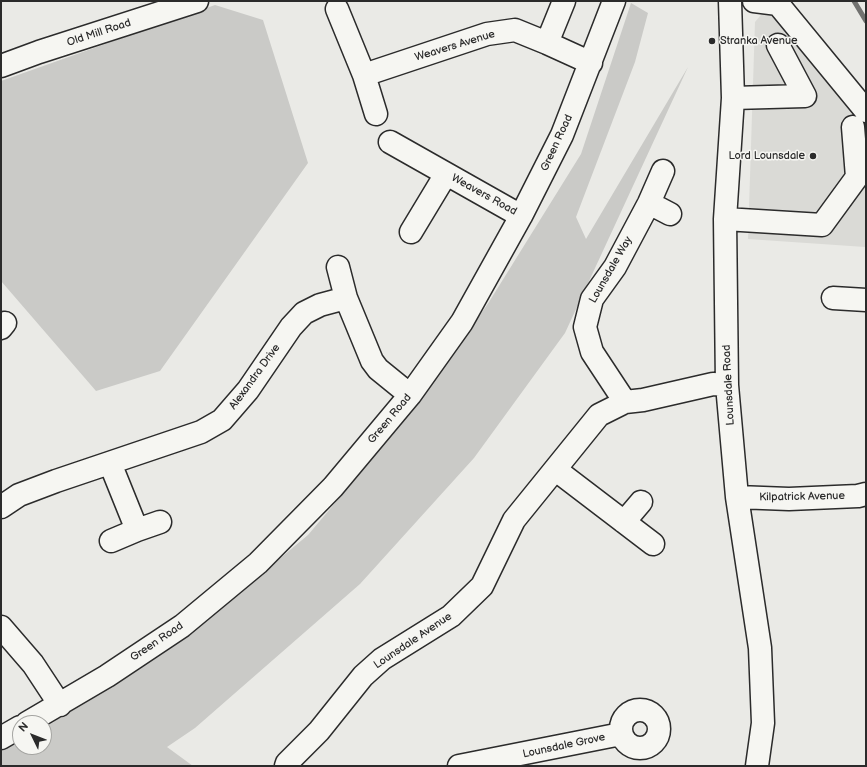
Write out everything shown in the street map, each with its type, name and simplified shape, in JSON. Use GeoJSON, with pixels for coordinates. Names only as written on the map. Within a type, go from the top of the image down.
{"type":"FeatureCollection","features":[{"type":"Feature","properties":{"kind":"street","name":"Old Mill Road"},"geometry":{"type":"LineString","coordinates":[[1,66],[39,52],[197,1]]}},
{"type":"Feature","properties":{"kind":"street"},"geometry":{"type":"LineString","coordinates":[[547,43],[564,1]]}},
{"type":"Feature","properties":{"kind":"street","name":"Green Road"},"geometry":{"type":"LineString","coordinates":[[42,715],[107,676],[182,626],[258,563],[333,487],[410,395],[462,322],[497,262],[521,216],[562,135],[614,1]]}},
{"type":"Feature","properties":{"kind":"street","name":"Lounsdale Road"},"geometry":{"type":"LineString","coordinates":[[730,1],[733,98],[725,219],[727,385],[737,497],[760,648],[763,724],[757,766]]}},
{"type":"Feature","properties":{"kind":"street"},"geometry":{"type":"LineString","coordinates":[[725,219],[822,225],[858,177],[859,119],[778,4],[754,1]]}},
{"type":"Feature","properties":{"kind":"street"},"geometry":{"type":"LineString","coordinates":[[337,9],[364,75],[376,114]]}},
{"type":"Feature","properties":{"kind":"street","name":"Weavers Avenue"},"geometry":{"type":"LineString","coordinates":[[364,75],[487,34],[515,30],[590,63]]}},
{"type":"Feature","properties":{"kind":"street"},"geometry":{"type":"LineString","coordinates":[[733,98],[805,96],[778,45]]}},
{"type":"Feature","properties":{"kind":"street","name":"Weavers Road"},"geometry":{"type":"LineString","coordinates":[[390,142],[521,216]]}},
{"type":"Feature","properties":{"kind":"street","name":"Lounsdale Way"},"geometry":{"type":"LineString","coordinates":[[625,402],[592,352],[585,327],[592,299],[615,267],[663,171]]}},
{"type":"Feature","properties":{"kind":"street","name":"Weavers Road"},"geometry":{"type":"LineString","coordinates":[[411,232],[446,174]]}},
{"type":"Feature","properties":{"kind":"street"},"geometry":{"type":"LineString","coordinates":[[648,203],[670,214]]}},
{"type":"Feature","properties":{"kind":"street"},"geometry":{"type":"LineString","coordinates":[[338,267],[346,298],[372,361],[378,369],[410,395]]}},
{"type":"Feature","properties":{"kind":"street","name":"Alexandra Drive"},"geometry":{"type":"LineString","coordinates":[[1,508],[18,495],[201,432],[222,420],[248,390],[291,327],[304,313],[320,305],[346,298]]}},
{"type":"Feature","properties":{"kind":"street"},"geometry":{"type":"LineString","coordinates":[[833,298],[866,300]]}},
{"type":"Feature","properties":{"kind":"street","name":"Lounsdale Avenue"},"geometry":{"type":"LineString","coordinates":[[286,766],[287,763],[320,731],[363,676],[382,659],[451,616],[482,586],[514,520],[599,415],[625,402],[643,400],[714,384],[727,385]]}},
{"type":"Feature","properties":{"kind":"street"},"geometry":{"type":"LineString","coordinates":[[110,464],[137,530]]}},
{"type":"Feature","properties":{"kind":"street"},"geometry":{"type":"LineString","coordinates":[[556,470],[653,544]]}},
{"type":"Feature","properties":{"kind":"street","name":"Kilpatrick Avenue"},"geometry":{"type":"LineString","coordinates":[[737,497],[789,499],[858,496],[866,494]]}},
{"type":"Feature","properties":{"kind":"street"},"geometry":{"type":"LineString","coordinates":[[624,522],[641,502]]}},
{"type":"Feature","properties":{"kind":"street"},"geometry":{"type":"LineString","coordinates":[[111,541],[160,522]]}},
{"type":"Feature","properties":{"kind":"street"},"geometry":{"type":"LineString","coordinates":[[1,627],[33,664],[60,705]]}},
{"type":"Feature","properties":{"kind":"street"},"geometry":{"type":"LineString","coordinates":[[1,738],[12,732]]}},
{"type":"Feature","properties":{"kind":"street","name":"Lounsdale Grove"},"geometry":{"type":"LineString","coordinates":[[459,766],[621,734]]}},
{"type":"Feature","properties":{"kind":"shaded area"},"geometry":{"type":"Polygon","coordinates":[[[631,3],[648,13],[635,62],[576,217],[586,239],[688,67],[565,333],[474,458],[360,584],[195,728],[167,747],[193,766],[1,766],[1,750],[12,745],[12,755],[52,755],[52,723],[180,642],[308,535],[416,407],[489,302],[581,154],[631,3]]]}},
{"type":"Feature","properties":{"kind":"shaded area"},"geometry":{"type":"Polygon","coordinates":[[[215,5],[263,20],[308,163],[160,371],[96,391],[1,281],[1,81],[215,5]]]}},
{"type":"Feature","properties":{"kind":"shaded area"},"geometry":{"type":"Polygon","coordinates":[[[765,10],[777,11],[866,122],[865,247],[748,239],[755,22],[765,10]]]}},
{"type":"Feature","properties":{"kind":"waterway"},"geometry":{"type":"LineString","coordinates":[[854,1],[866,21]]}},
{"type":"Feature","properties":{"kind":"place","name":"Stranka Avenue"},"geometry":{"type":"Point","coordinates":[712,41]}},
{"type":"Feature","properties":{"kind":"place","name":"Lord Lounsdale"},"geometry":{"type":"Point","coordinates":[813,156]}}]}
